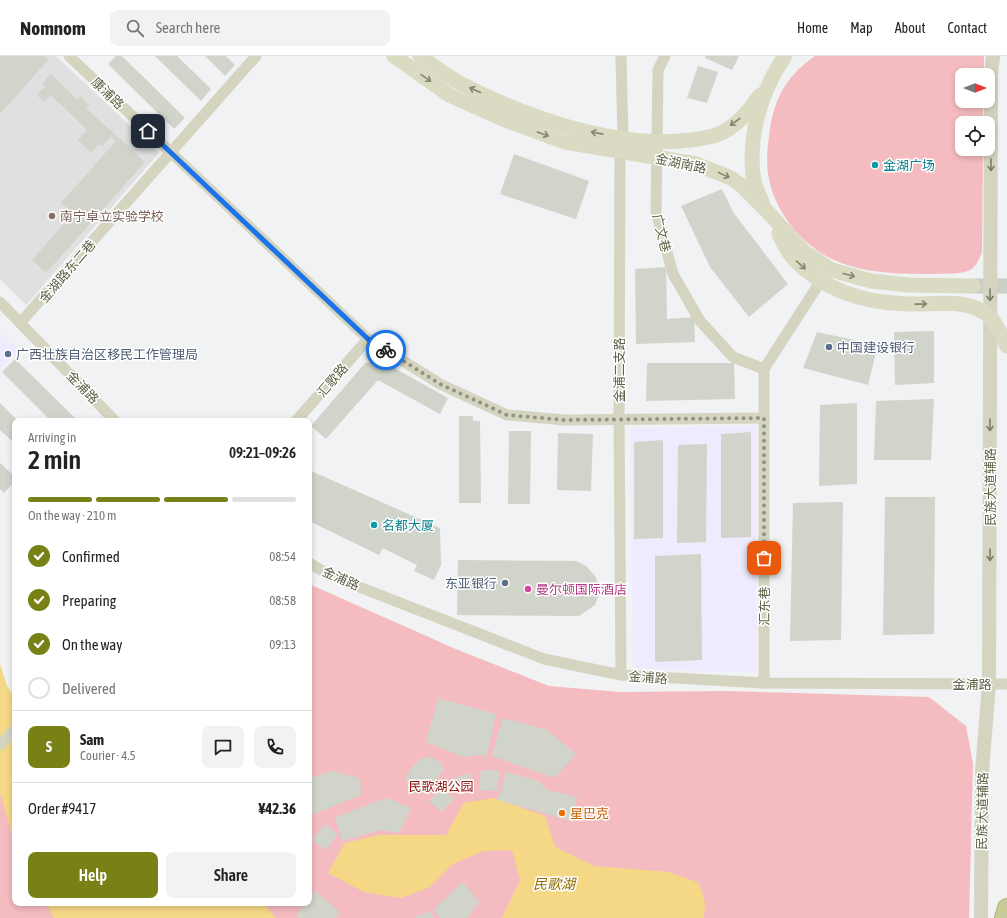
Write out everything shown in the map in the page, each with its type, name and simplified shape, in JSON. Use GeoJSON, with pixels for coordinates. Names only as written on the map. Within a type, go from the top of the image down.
{"type":"FeatureCollection","features":[{"type":"Feature","properties":{"kind":"highway"},"geometry":{"type":"LineString","coordinates":[[1004,918],[1007,908]]}},
{"type":"Feature","properties":{"kind":"main road","name":"金湖南路"},"geometry":{"type":"LineString","coordinates":[[394,56],[449,95],[505,120],[565,142],[620,153],[657,157],[696,164],[726,175],[742,186],[804,252],[832,270],[871,281],[909,285],[974,286]]}},
{"type":"Feature","properties":{"kind":"main road","name":"金湖南路"},"geometry":{"type":"LineString","coordinates":[[420,56],[456,81],[511,106],[569,127],[623,138],[658,142],[701,139],[720,134],[738,121],[752,106],[769,82],[798,56]]}},
{"type":"Feature","properties":{"kind":"main road"},"geometry":{"type":"LineString","coordinates":[[785,56],[769,82],[757,117],[752,158],[755,184],[765,209],[792,257],[820,282],[861,299],[907,304],[951,303],[965,305],[990,318],[1007,346]]}},
{"type":"Feature","properties":{"kind":"street","name":"康浦路"},"geometry":{"type":"LineString","coordinates":[[69,56],[368,339],[440,384],[507,415],[565,420],[764,418]]}},
{"type":"Feature","properties":{"kind":"street","name":"金湖路东二巷"},"geometry":{"type":"LineString","coordinates":[[20,323],[256,56]]}},
{"type":"Feature","properties":{"kind":"street","name":"金浦二支路"},"geometry":{"type":"LineString","coordinates":[[621,56],[623,138],[620,153],[619,419],[621,675]]}},
{"type":"Feature","properties":{"kind":"street","name":"广文巷"},"geometry":{"type":"LineString","coordinates":[[665,56],[658,70],[656,212],[673,274],[700,321],[733,357],[764,369]]}},
{"type":"Feature","properties":{"kind":"street","name":"民族大道辅路"},"geometry":{"type":"LineString","coordinates":[[981,918],[982,772],[989,684],[991,83],[993,56]]}},
{"type":"Feature","properties":{"kind":"street"},"geometry":{"type":"LineString","coordinates":[[764,369],[820,282]]}},
{"type":"Feature","properties":{"kind":"street","name":"金浦路"},"geometry":{"type":"LineString","coordinates":[[0,302],[112,418]]}},
{"type":"Feature","properties":{"kind":"street","name":"汇歌路"},"geometry":{"type":"LineString","coordinates":[[299,418],[368,339]]}},
{"type":"Feature","properties":{"kind":"street","name":"汇东巷"},"geometry":{"type":"LineString","coordinates":[[764,369],[764,683]]}},
{"type":"Feature","properties":{"kind":"street","name":"金浦路"},"geometry":{"type":"LineString","coordinates":[[312,565],[331,576],[544,658],[621,675],[764,683],[1007,684]]}},
{"type":"Feature","properties":{"kind":"street"},"geometry":{"type":"LineString","coordinates":[[0,745],[12,732]]}},
{"type":"Feature","properties":{"kind":"shaded area","name":"南宁卓立实验学校"},"geometry":{"type":"Polygon","coordinates":[[[0,56],[56,56],[159,153],[26,305],[0,279],[0,56]]]}},
{"type":"Feature","properties":{"kind":"shaded area","name":"广西壮族自治区移民工作管理局"},"geometry":{"type":"Polygon","coordinates":[[[0,332],[19,350],[0,370],[0,332]]]}},
{"type":"Feature","properties":{"kind":"shaded area"},"geometry":{"type":"Polygon","coordinates":[[[757,426],[757,672],[713,672],[633,667],[630,428],[757,426]]]}},
{"type":"Feature","properties":{"kind":"green space","name":"金湖广场"},"geometry":{"type":"Polygon","coordinates":[[[815,56],[984,56],[984,68],[955,68],[955,108],[983,108],[983,116],[955,116],[955,156],[983,156],[982,252],[978,262],[970,270],[957,273],[903,274],[853,267],[823,255],[803,239],[790,224],[779,207],[771,188],[767,163],[768,142],[774,112],[782,90],[788,81],[815,56]]]}},
{"type":"Feature","properties":{"kind":"green space","name":"民歌湖公园"},"geometry":{"type":"Polygon","coordinates":[[[312,585],[458,650],[549,686],[620,692],[726,691],[929,697],[966,726],[973,764],[969,918],[0,918],[0,773],[12,760],[12,906],[312,906],[312,585]]]}},
{"type":"Feature","properties":{"kind":"water"},"geometry":{"type":"Polygon","coordinates":[[[0,664],[7,686],[12,694],[12,835],[0,793],[0,664]]]}},
{"type":"Feature","properties":{"kind":"water","name":"民歌湖"},"geometry":{"type":"Polygon","coordinates":[[[494,798],[545,816],[555,847],[594,866],[669,872],[699,883],[705,903],[704,918],[502,918],[520,880],[512,850],[484,851],[453,864],[430,887],[401,898],[364,892],[328,873],[345,843],[380,835],[446,835],[464,803],[494,798]]]}},
{"type":"Feature","properties":{"kind":"water"},"geometry":{"type":"Polygon","coordinates":[[[47,906],[266,906],[276,918],[54,918],[47,906]]]}},
{"type":"Feature","properties":{"kind":"building"},"geometry":{"type":"Polygon","coordinates":[[[0,56],[45,56],[49,59],[0,114],[0,56]]]}},
{"type":"Feature","properties":{"kind":"building"},"geometry":{"type":"Polygon","coordinates":[[[116,56],[122,56],[185,118],[174,129],[108,64],[116,56]]]}},
{"type":"Feature","properties":{"kind":"building"},"geometry":{"type":"Polygon","coordinates":[[[155,56],[177,56],[211,89],[201,101],[155,56]]]}},
{"type":"Feature","properties":{"kind":"building"},"geometry":{"type":"Polygon","coordinates":[[[205,56],[226,56],[235,65],[225,76],[205,56]]]}},
{"type":"Feature","properties":{"kind":"building"},"geometry":{"type":"Polygon","coordinates":[[[706,56],[739,56],[732,70],[705,58],[706,56]]]}},
{"type":"Feature","properties":{"kind":"building"},"geometry":{"type":"Polygon","coordinates":[[[698,66],[718,72],[707,103],[687,98],[698,66]]]}},
{"type":"Feature","properties":{"kind":"building"},"geometry":{"type":"Polygon","coordinates":[[[51,74],[77,99],[80,96],[89,105],[86,108],[145,162],[46,273],[32,260],[73,213],[61,203],[116,141],[111,137],[102,146],[99,144],[91,153],[78,140],[87,130],[51,95],[44,102],[37,95],[45,87],[42,84],[51,74]]]}},
{"type":"Feature","properties":{"kind":"building"},"geometry":{"type":"Polygon","coordinates":[[[514,154],[589,181],[576,219],[500,194],[514,154]]]}},
{"type":"Feature","properties":{"kind":"building"},"geometry":{"type":"Polygon","coordinates":[[[722,189],[733,212],[788,284],[749,317],[710,267],[681,206],[722,189]]]}},
{"type":"Feature","properties":{"kind":"building"},"geometry":{"type":"Polygon","coordinates":[[[666,267],[667,319],[694,317],[695,342],[636,344],[635,269],[666,267]]]}},
{"type":"Feature","properties":{"kind":"building"},"geometry":{"type":"Polygon","coordinates":[[[934,331],[934,383],[895,385],[894,332],[934,331]]]}},
{"type":"Feature","properties":{"kind":"building"},"geometry":{"type":"Polygon","coordinates":[[[817,332],[878,345],[868,385],[803,368],[817,332]]]}},
{"type":"Feature","properties":{"kind":"building"},"geometry":{"type":"Polygon","coordinates":[[[15,359],[75,418],[48,418],[2,372],[15,359]]]}},
{"type":"Feature","properties":{"kind":"building"},"geometry":{"type":"Polygon","coordinates":[[[380,360],[448,398],[440,414],[378,380],[326,439],[312,427],[312,425],[365,363],[380,360]]]}},
{"type":"Feature","properties":{"kind":"building"},"geometry":{"type":"Polygon","coordinates":[[[647,363],[734,363],[735,399],[646,401],[647,363]]]}},
{"type":"Feature","properties":{"kind":"building"},"geometry":{"type":"Polygon","coordinates":[[[934,399],[931,460],[874,460],[876,401],[934,399]]]}},
{"type":"Feature","properties":{"kind":"building"},"geometry":{"type":"Polygon","coordinates":[[[0,403],[15,418],[12,418],[12,441],[0,430],[0,403]]]}},
{"type":"Feature","properties":{"kind":"building"},"geometry":{"type":"Polygon","coordinates":[[[857,403],[857,484],[819,486],[820,405],[857,403]]]}},
{"type":"Feature","properties":{"kind":"building"},"geometry":{"type":"Polygon","coordinates":[[[459,416],[473,416],[473,421],[480,421],[481,503],[459,503],[459,416]]]}},
{"type":"Feature","properties":{"kind":"building"},"geometry":{"type":"Polygon","coordinates":[[[509,431],[531,431],[530,504],[508,504],[509,431]]]}},
{"type":"Feature","properties":{"kind":"building"},"geometry":{"type":"Polygon","coordinates":[[[751,432],[751,537],[721,538],[721,434],[751,432]]]}},
{"type":"Feature","properties":{"kind":"building"},"geometry":{"type":"Polygon","coordinates":[[[558,433],[593,434],[591,491],[557,490],[558,433]]]}},
{"type":"Feature","properties":{"kind":"building"},"geometry":{"type":"Polygon","coordinates":[[[663,440],[663,538],[634,539],[634,442],[663,440]]]}},
{"type":"Feature","properties":{"kind":"building"},"geometry":{"type":"Polygon","coordinates":[[[707,444],[706,542],[677,543],[678,445],[707,444]]]}},
{"type":"Feature","properties":{"kind":"building"},"geometry":{"type":"Polygon","coordinates":[[[0,463],[12,474],[12,484],[4,493],[0,489],[0,463]]]}},
{"type":"Feature","properties":{"kind":"building","name":"名都大厦"},"geometry":{"type":"Polygon","coordinates":[[[312,471],[440,528],[441,565],[434,580],[414,571],[417,565],[383,548],[379,555],[312,522],[312,471]]]}},
{"type":"Feature","properties":{"kind":"building"},"geometry":{"type":"Polygon","coordinates":[[[885,497],[935,497],[934,634],[883,635],[885,497]]]}},
{"type":"Feature","properties":{"kind":"building"},"geometry":{"type":"Polygon","coordinates":[[[843,502],[841,640],[790,641],[793,503],[843,502]]]}},
{"type":"Feature","properties":{"kind":"building"},"geometry":{"type":"Polygon","coordinates":[[[701,554],[702,660],[655,662],[655,556],[701,554]]]}},
{"type":"Feature","properties":{"kind":"building","name":"曼尔顿国际酒店"},"geometry":{"type":"Polygon","coordinates":[[[458,560],[576,561],[586,566],[595,576],[599,585],[599,594],[595,605],[579,616],[457,615],[458,560]]]}},
{"type":"Feature","properties":{"kind":"building"},"geometry":{"type":"Polygon","coordinates":[[[438,698],[496,714],[487,755],[463,757],[426,742],[438,698]]]}},
{"type":"Feature","properties":{"kind":"building"},"geometry":{"type":"Polygon","coordinates":[[[503,718],[547,730],[576,754],[555,778],[492,756],[503,718]]]}},
{"type":"Feature","properties":{"kind":"building"},"geometry":{"type":"Polygon","coordinates":[[[432,757],[441,763],[444,770],[424,792],[413,794],[408,788],[406,779],[409,771],[421,758],[432,757]]]}},
{"type":"Feature","properties":{"kind":"building"},"geometry":{"type":"Polygon","coordinates":[[[481,770],[500,771],[497,791],[479,790],[481,770]]]}},
{"type":"Feature","properties":{"kind":"building"},"geometry":{"type":"Polygon","coordinates":[[[331,771],[360,778],[361,795],[312,815],[312,778],[331,771]]]}},
{"type":"Feature","properties":{"kind":"building"},"geometry":{"type":"Polygon","coordinates":[[[506,772],[536,780],[548,790],[577,797],[571,821],[498,800],[506,772]]]}},
{"type":"Feature","properties":{"kind":"building"},"geometry":{"type":"Polygon","coordinates":[[[469,773],[475,786],[457,793],[450,780],[469,773]]]}},
{"type":"Feature","properties":{"kind":"building"},"geometry":{"type":"Polygon","coordinates":[[[442,788],[454,799],[441,812],[429,801],[442,788]]]}},
{"type":"Feature","properties":{"kind":"building"},"geometry":{"type":"Polygon","coordinates":[[[387,798],[411,808],[399,833],[381,830],[342,841],[335,817],[387,798]]]}},
{"type":"Feature","properties":{"kind":"building"},"geometry":{"type":"Polygon","coordinates":[[[325,824],[338,834],[325,850],[312,840],[325,824]]]}},
{"type":"Feature","properties":{"kind":"building"},"geometry":{"type":"Polygon","coordinates":[[[463,882],[479,902],[467,918],[440,918],[433,910],[463,882]]]}},
{"type":"Feature","properties":{"kind":"building"},"geometry":{"type":"Polygon","coordinates":[[[315,891],[339,911],[336,918],[299,918],[296,915],[304,906],[312,906],[312,895],[315,891]]]}},
{"type":"Feature","properties":{"kind":"building"},"geometry":{"type":"Polygon","coordinates":[[[431,911],[434,918],[413,918],[431,911]]]}},
{"type":"Feature","properties":{"kind":"tunnel"},"geometry":{"type":"LineString","coordinates":[[973,286],[1007,286]]}},
{"type":"Feature","properties":{"kind":"way so far"},"geometry":{"type":"LineString","coordinates":[[386,350],[440,384],[507,415],[565,420],[764,418],[764,558]]}},
{"type":"Feature","properties":{"kind":"place","name":"金湖广场"},"geometry":{"type":"Point","coordinates":[875,165]}},
{"type":"Feature","properties":{"kind":"place","name":"南宁卓立实验学校"},"geometry":{"type":"Point","coordinates":[52,216]}},
{"type":"Feature","properties":{"kind":"place","name":"中国建设银行"},"geometry":{"type":"Point","coordinates":[829,347]}},
{"type":"Feature","properties":{"kind":"place","name":"广西壮族自治区移民工作管理局"},"geometry":{"type":"Point","coordinates":[8,354]}},
{"type":"Feature","properties":{"kind":"place","name":"名都大厦"},"geometry":{"type":"Point","coordinates":[374,525]}},
{"type":"Feature","properties":{"kind":"place","name":"东亚银行"},"geometry":{"type":"Point","coordinates":[505,583]}},
{"type":"Feature","properties":{"kind":"place","name":"曼尔顿国际酒店"},"geometry":{"type":"Point","coordinates":[528,589]}},
{"type":"Feature","properties":{"kind":"place","name":"星巴克"},"geometry":{"type":"Point","coordinates":[562,813]}},
{"type":"Feature","properties":{"kind":"route"},"geometry":{"type":"LineString","coordinates":[[148,131],[368,339],[386,350]]}}]}
